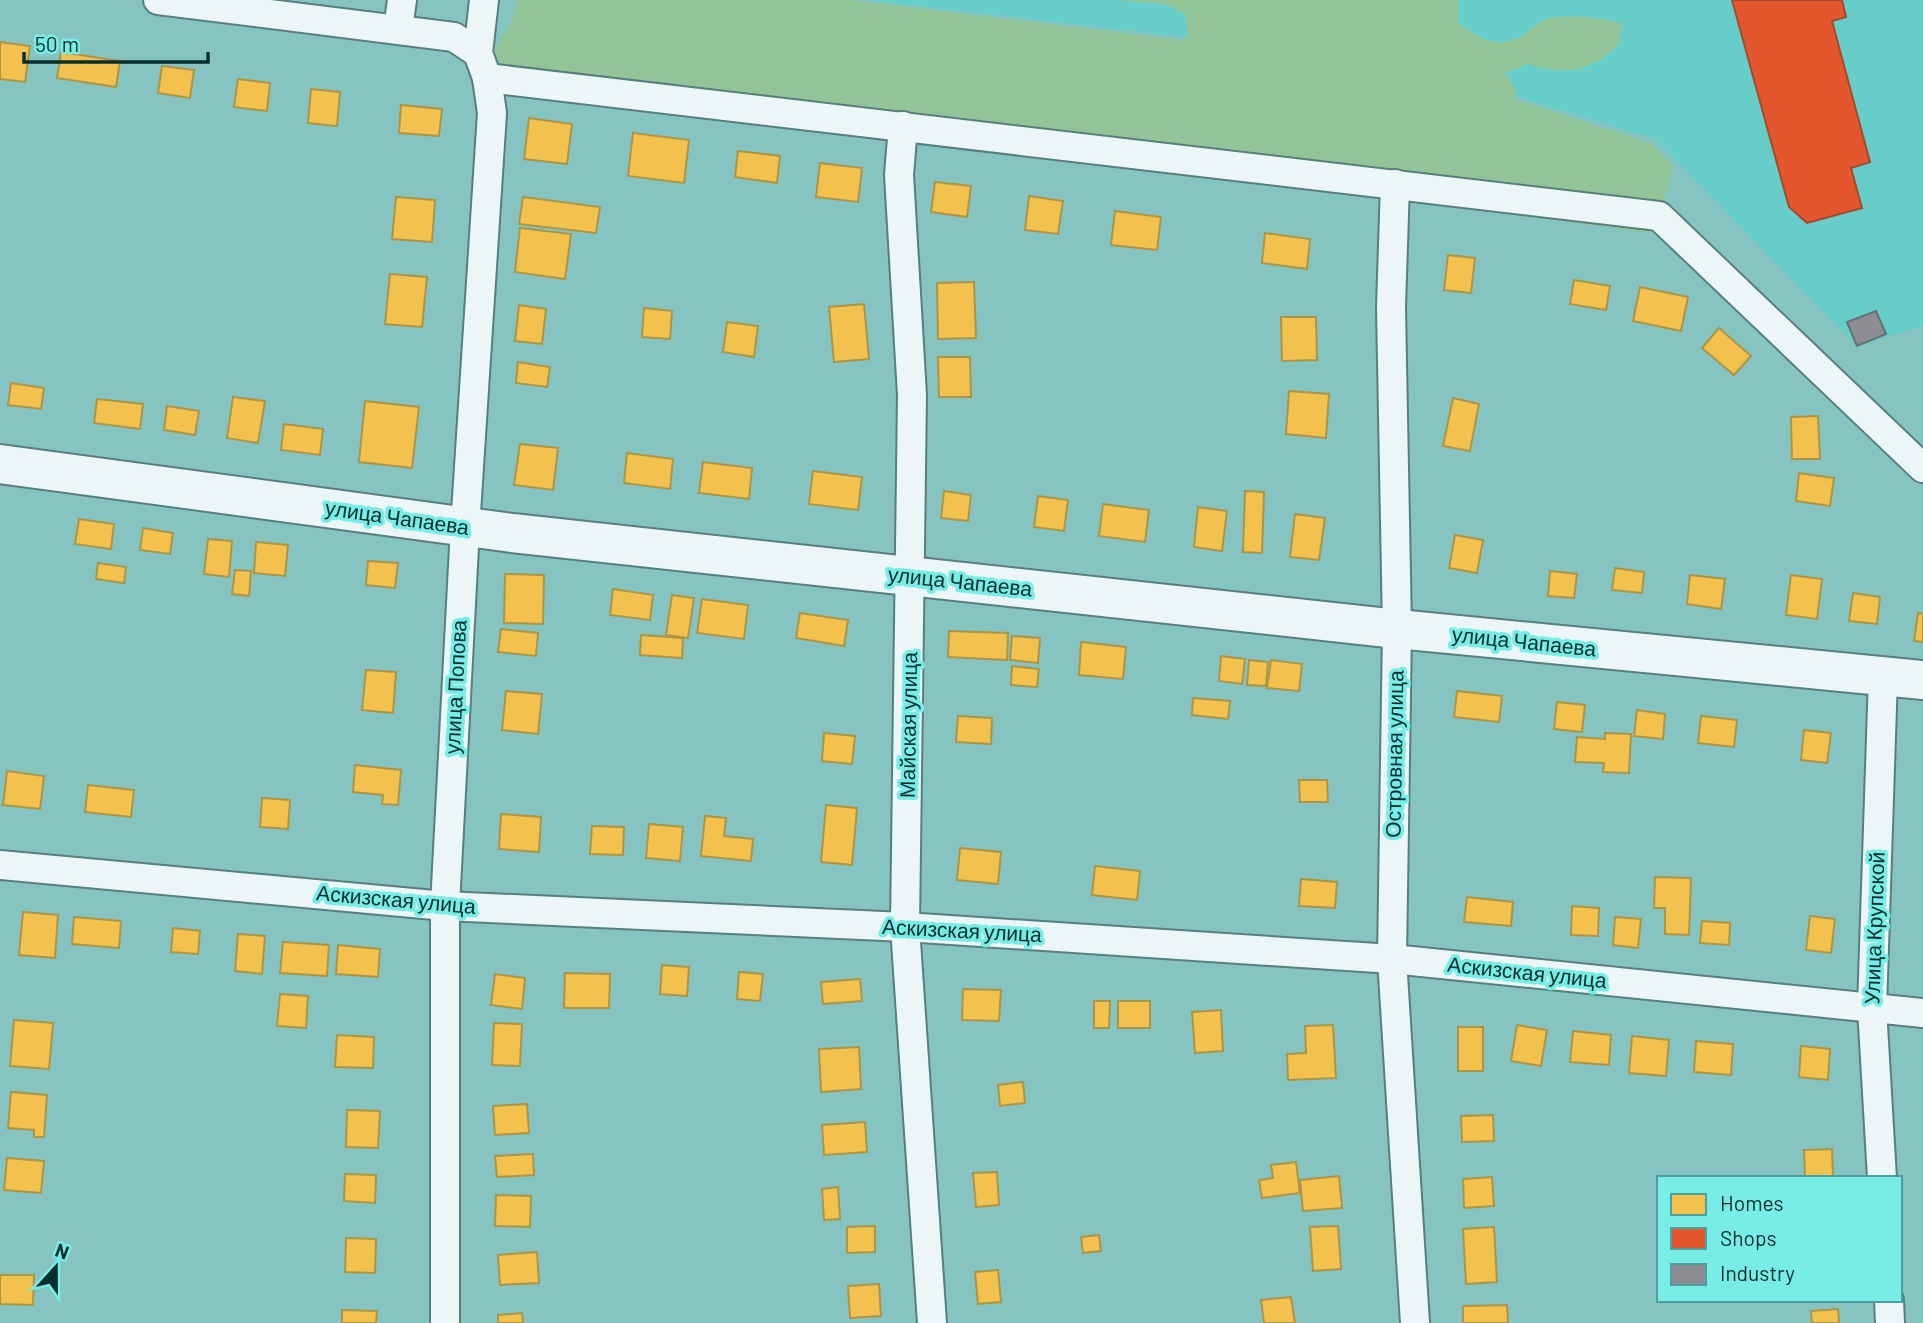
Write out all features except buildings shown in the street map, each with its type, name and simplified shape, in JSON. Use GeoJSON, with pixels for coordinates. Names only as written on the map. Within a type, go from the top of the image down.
{"type":"FeatureCollection","features":[{"type":"Feature","properties":{"kind":"street"},"geometry":{"type":"LineString","coordinates":[[158,0],[454,37],[483,66],[903,126],[1658,216],[1923,468]]}},
{"type":"Feature","properties":{"kind":"street"},"geometry":{"type":"LineString","coordinates":[[398,29],[402,0]]}},
{"type":"Feature","properties":{"kind":"street","name":"улица Попова"},"geometry":{"type":"LineString","coordinates":[[445,1323],[445,906],[465,528],[492,113],[483,66],[484,0]]}},
{"type":"Feature","properties":{"kind":"street","name":"Майская улица"},"geometry":{"type":"LineString","coordinates":[[903,126],[899,175],[912,395],[905,927],[932,1323]]}},
{"type":"Feature","properties":{"kind":"street","name":"Островная улица"},"geometry":{"type":"LineString","coordinates":[[1395,184],[1391,307],[1396,629],[1392,958],[1415,1323]]}},
{"type":"Feature","properties":{"kind":"street","name":"улица Чапаева"},"geometry":{"type":"LineString","coordinates":[[0,464],[465,528],[1396,629],[1923,680]]}},
{"type":"Feature","properties":{"kind":"street","name":"Улица Крупской"},"geometry":{"type":"LineString","coordinates":[[1882,1176],[1872,1008],[1883,677]]}},
{"type":"Feature","properties":{"kind":"street","name":"Аскизская улица"},"geometry":{"type":"LineString","coordinates":[[0,865],[445,906],[905,927],[1392,958],[1923,1013]]}},
{"type":"Feature","properties":{"kind":"street"},"geometry":{"type":"LineString","coordinates":[[1889,1302],[1890,1323]]}},
{"type":"Feature","properties":{"kind":"shaded area"},"geometry":{"type":"Polygon","coordinates":[[[864,0],[1923,0],[1923,326],[1857,346],[1655,139],[1403,62],[864,0]]]}},
{"type":"Feature","properties":{"kind":"green space"},"geometry":{"type":"Polygon","coordinates":[[[516,0],[850,0],[1182,40],[1188,36],[1185,14],[1165,4],[1116,0],[1458,0],[1458,22],[1482,38],[1498,42],[1516,39],[1547,19],[1595,18],[1623,24],[1618,46],[1600,60],[1577,70],[1553,70],[1528,64],[1505,73],[1517,93],[1513,99],[1653,144],[1674,168],[1653,233],[1201,175],[1198,178],[1174,176],[1160,170],[505,71],[494,52],[515,14],[516,0]]]}}]}
